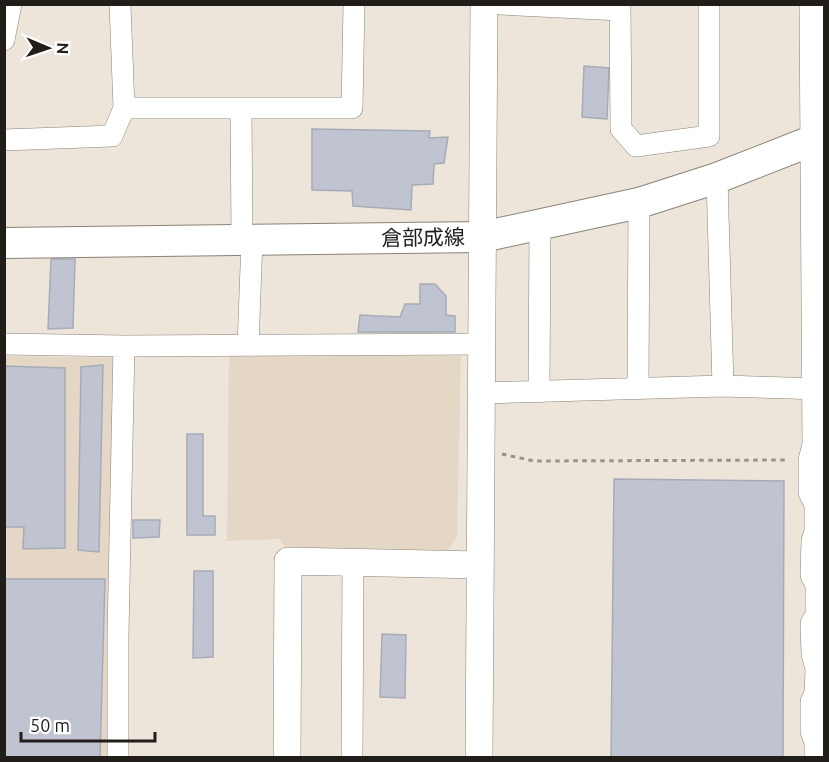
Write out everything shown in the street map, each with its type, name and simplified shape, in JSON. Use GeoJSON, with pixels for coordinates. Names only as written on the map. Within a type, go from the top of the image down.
{"type":"FeatureCollection","features":[{"type":"Feature","properties":{"kind":"main road","name":"倉部成線"},"geometry":{"type":"LineString","coordinates":[[4,243],[482,237],[639,202],[717,178],[819,136]]}},
{"type":"Feature","properties":{"kind":"street"},"geometry":{"type":"LineString","coordinates":[[4,140],[112,136],[124,108],[120,4]]}},
{"type":"Feature","properties":{"kind":"street"},"geometry":{"type":"LineString","coordinates":[[124,108],[352,108],[354,4]]}},
{"type":"Feature","properties":{"kind":"street"},"geometry":{"type":"LineString","coordinates":[[479,758],[484,4]]}},
{"type":"Feature","properties":{"kind":"street"},"geometry":{"type":"LineString","coordinates":[[500,4],[620,7],[621,129],[636,147],[709,136],[709,4]]}},
{"type":"Feature","properties":{"kind":"street"},"geometry":{"type":"LineString","coordinates":[[4,40],[8,9]]}},
{"type":"Feature","properties":{"kind":"street"},"geometry":{"type":"LineString","coordinates":[[817,10],[820,389],[816,445],[812,460],[812,492],[818,504],[814,575],[819,584],[819,616],[814,624],[815,654],[819,668],[818,694],[814,702],[814,731],[818,742],[818,758]]}},
{"type":"Feature","properties":{"kind":"street"},"geometry":{"type":"LineString","coordinates":[[241,108],[247,240],[248,346]]}},
{"type":"Feature","properties":{"kind":"street"},"geometry":{"type":"LineString","coordinates":[[717,178],[723,386]]}},
{"type":"Feature","properties":{"kind":"street"},"geometry":{"type":"LineString","coordinates":[[638,388],[639,202]]}},
{"type":"Feature","properties":{"kind":"street"},"geometry":{"type":"LineString","coordinates":[[539,392],[540,224]]}},
{"type":"Feature","properties":{"kind":"street"},"geometry":{"type":"LineString","coordinates":[[4,344],[248,346],[482,344]]}},
{"type":"Feature","properties":{"kind":"street"},"geometry":{"type":"LineString","coordinates":[[118,758],[118,622],[124,346]]}},
{"type":"Feature","properties":{"kind":"street"},"geometry":{"type":"LineString","coordinates":[[482,393],[723,386],[820,389]]}},
{"type":"Feature","properties":{"kind":"street"},"geometry":{"type":"LineString","coordinates":[[287,758],[288,561],[480,565]]}},
{"type":"Feature","properties":{"kind":"street"},"geometry":{"type":"LineString","coordinates":[[352,758],[353,563]]}},
{"type":"Feature","properties":{"kind":"path"},"geometry":{"type":"LineString","coordinates":[[481,449],[534,461],[812,460]]}},
{"type":"Feature","properties":{"kind":"shaded area"},"geometry":{"type":"Polygon","coordinates":[[[229,353],[461,356],[457,537],[448,550],[287,549],[279,539],[227,541],[229,353]]]}},
{"type":"Feature","properties":{"kind":"shaded area"},"geometry":{"type":"Polygon","coordinates":[[[5,356],[117,358],[110,757],[5,758],[5,356]]]}},
{"type":"Feature","properties":{"kind":"building"},"geometry":{"type":"Polygon","coordinates":[[[584,66],[609,68],[607,119],[582,117],[584,66]]]}},
{"type":"Feature","properties":{"kind":"building"},"geometry":{"type":"Polygon","coordinates":[[[312,129],[430,131],[429,138],[448,137],[444,163],[434,164],[433,184],[412,185],[411,210],[353,206],[352,191],[312,190],[312,129]]]}},
{"type":"Feature","properties":{"kind":"building"},"geometry":{"type":"Polygon","coordinates":[[[51,259],[75,259],[73,328],[48,329],[51,259]]]}},
{"type":"Feature","properties":{"kind":"building"},"geometry":{"type":"Polygon","coordinates":[[[420,284],[435,284],[446,296],[446,315],[455,316],[455,332],[358,332],[360,315],[400,317],[405,304],[420,304],[420,284]]]}},
{"type":"Feature","properties":{"kind":"building"},"geometry":{"type":"Polygon","coordinates":[[[103,365],[99,552],[78,550],[81,367],[103,365]]]}},
{"type":"Feature","properties":{"kind":"building"},"geometry":{"type":"Polygon","coordinates":[[[4,366],[65,368],[65,548],[23,549],[24,527],[4,527],[4,366]]]}},
{"type":"Feature","properties":{"kind":"building"},"geometry":{"type":"Polygon","coordinates":[[[187,434],[203,434],[203,516],[215,516],[215,535],[187,535],[187,434]]]}},
{"type":"Feature","properties":{"kind":"building"},"geometry":{"type":"Polygon","coordinates":[[[614,479],[784,481],[783,758],[611,758],[614,479]]]}},
{"type":"Feature","properties":{"kind":"building"},"geometry":{"type":"Polygon","coordinates":[[[133,520],[160,520],[159,537],[133,538],[133,520]]]}},
{"type":"Feature","properties":{"kind":"building"},"geometry":{"type":"Polygon","coordinates":[[[194,571],[213,571],[213,657],[193,658],[194,571]]]}},
{"type":"Feature","properties":{"kind":"building"},"geometry":{"type":"Polygon","coordinates":[[[4,579],[105,579],[100,758],[4,758],[4,579]]]}},
{"type":"Feature","properties":{"kind":"building"},"geometry":{"type":"Polygon","coordinates":[[[382,634],[406,635],[405,698],[380,697],[382,634]]]}}]}
